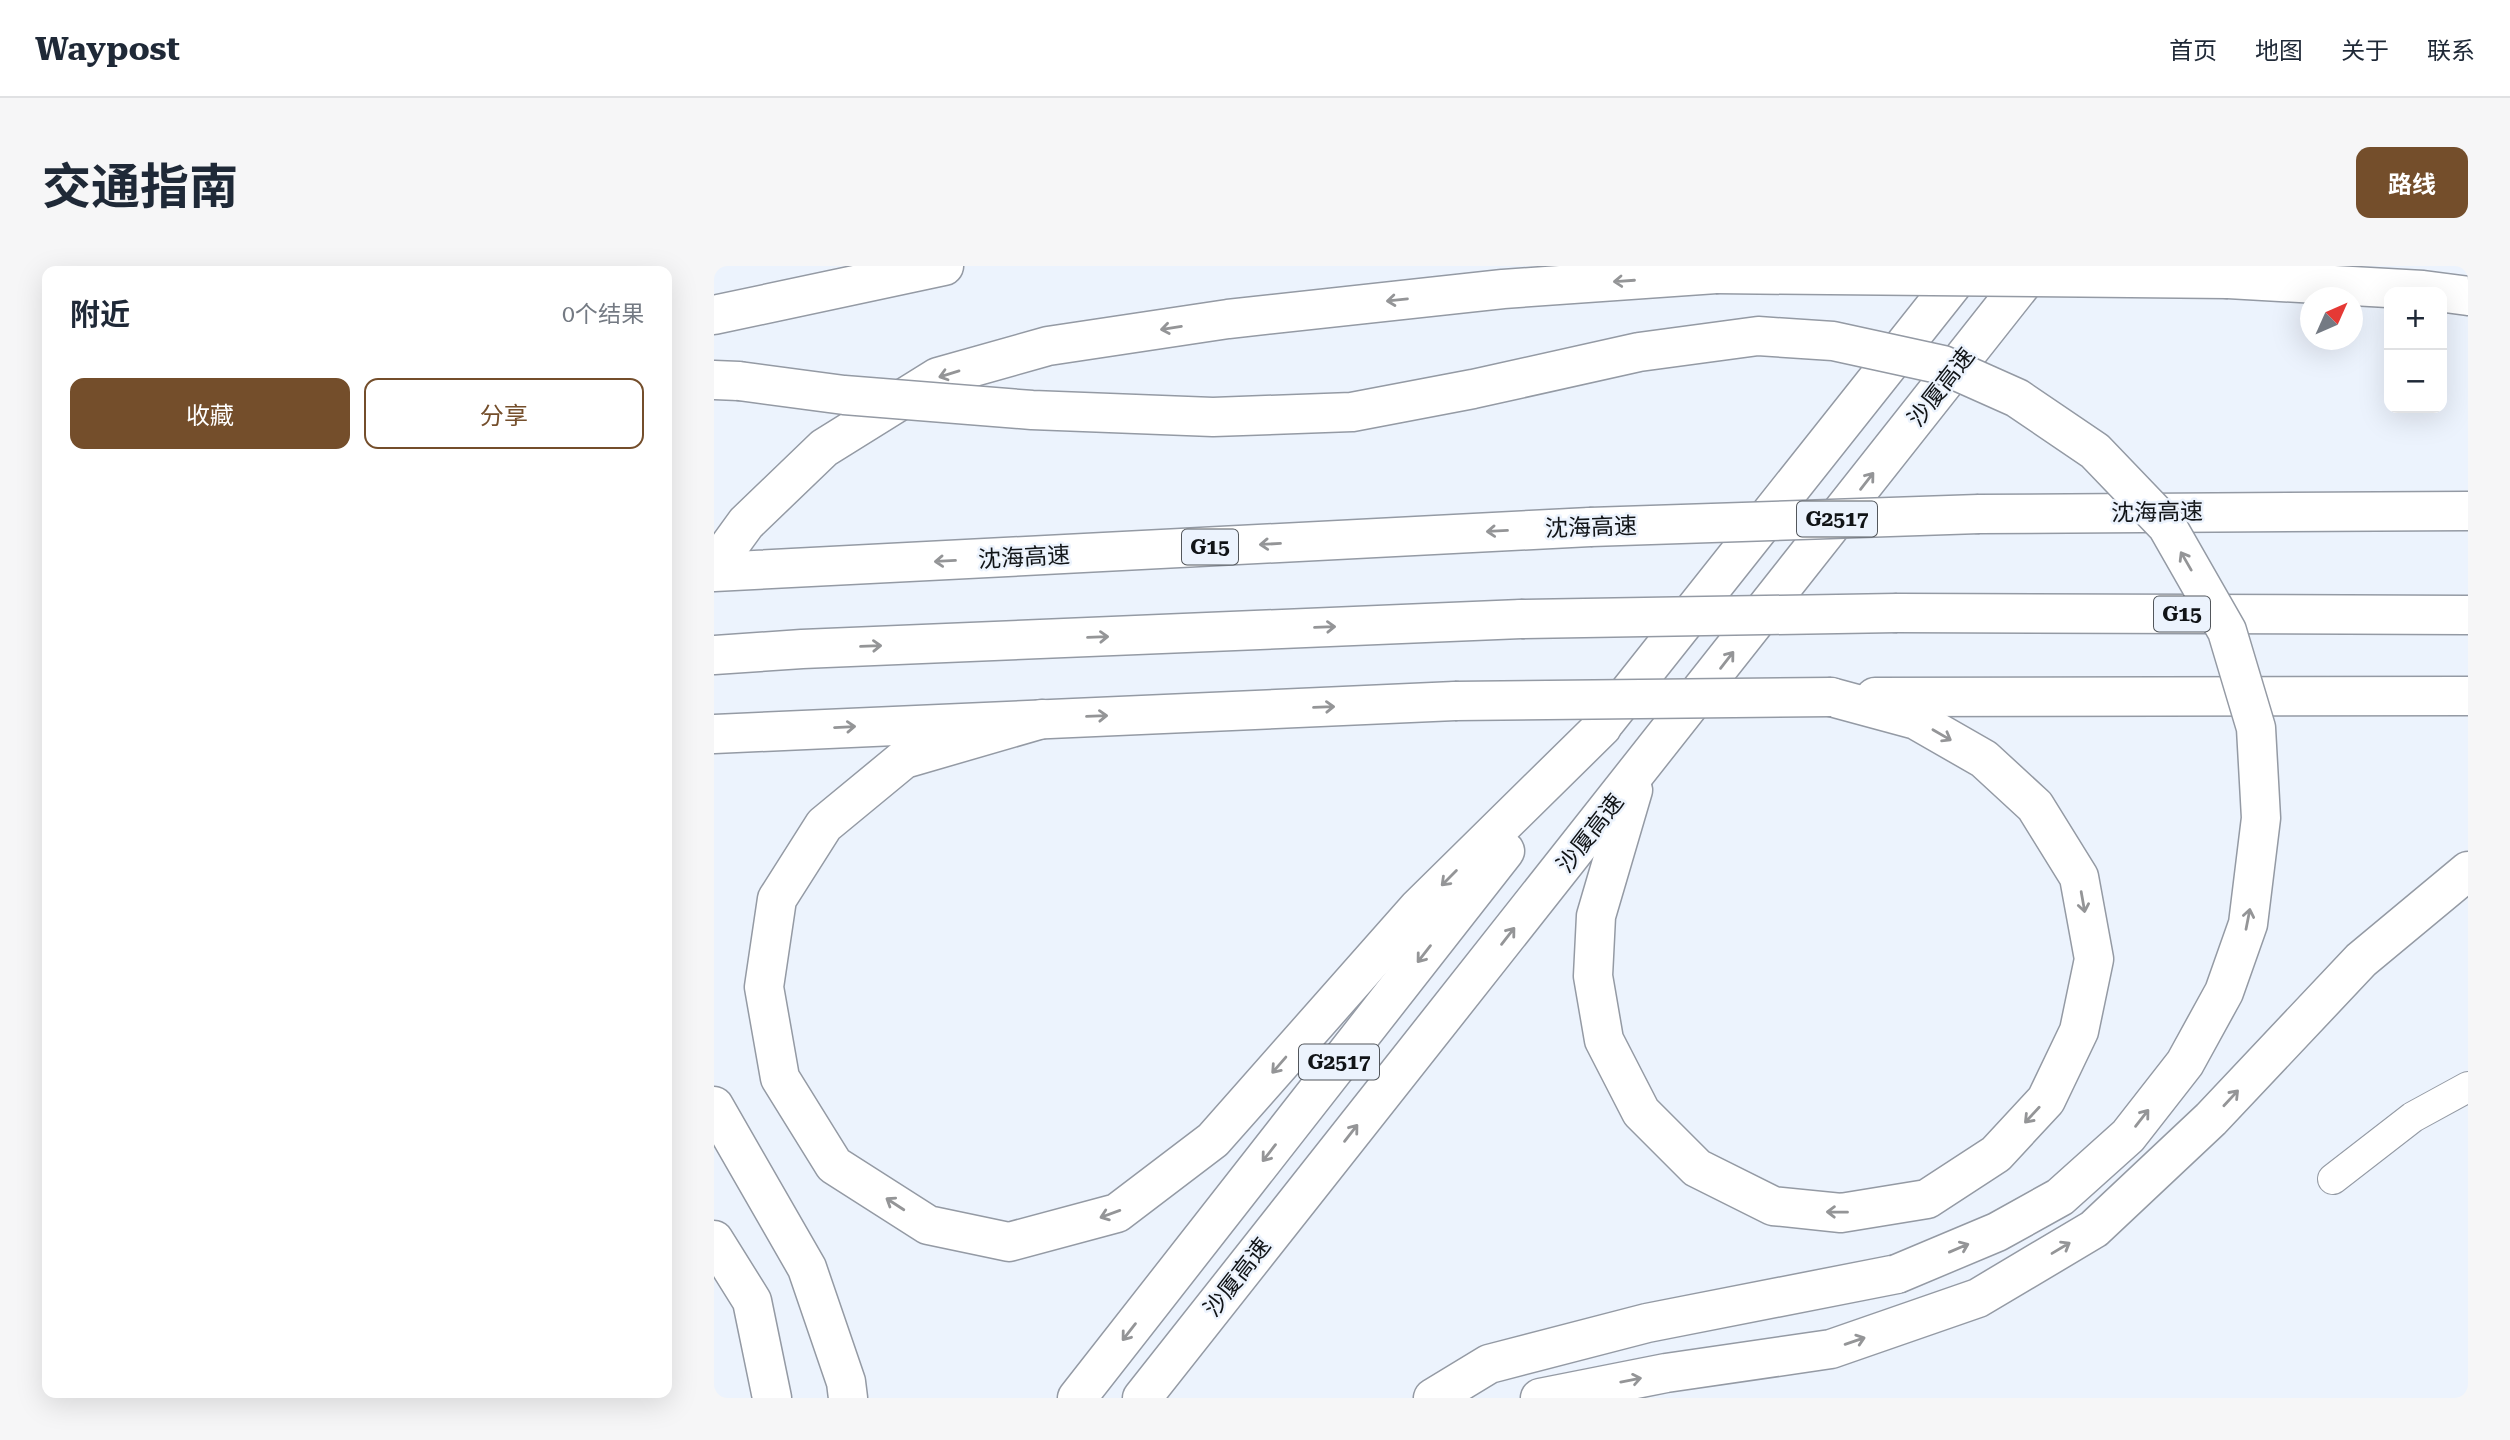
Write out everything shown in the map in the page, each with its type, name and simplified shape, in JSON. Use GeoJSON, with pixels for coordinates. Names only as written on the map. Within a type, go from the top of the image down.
{"type":"FeatureCollection","features":[{"type":"Feature","properties":{"kind":"highway"},"geometry":{"type":"LineString","coordinates":[[714,315],[944,266]]}},
{"type":"Feature","properties":{"kind":"highway","name":"G2517"},"geometry":{"type":"LineString","coordinates":[[1077,1398],[1967,266]]}},
{"type":"Feature","properties":{"kind":"highway","name":"沙厦高速"},"geometry":{"type":"LineString","coordinates":[[1142,1398],[2036,266]]}},
{"type":"Feature","properties":{"kind":"highway"},"geometry":{"type":"LineString","coordinates":[[714,569],[746,523],[824,448],[938,377],[1048,346],[1228,319],[1503,289],[1716,274],[2228,279],[2423,290],[2468,296]]}},
{"type":"Feature","properties":{"kind":"highway"},"geometry":{"type":"LineString","coordinates":[[726,381],[844,395],[1032,410],[1213,417],[1352,412],[1473,389],[1639,352],[1758,336],[1833,341],[1943,365],[2017,398],[2095,451],[2166,526],[2227,631],[2256,728],[2261,818],[2248,924],[2224,992],[2185,1063],[2128,1136],[2060,1197],[1997,1232],[1896,1275],[1647,1323],[1489,1364],[1433,1398]]}},
{"type":"Feature","properties":{"kind":"highway","name":"沈海高速"},"geometry":{"type":"LineString","coordinates":[[714,569],[831,567],[1590,527],[1979,514],[2468,511]]}},
{"type":"Feature","properties":{"kind":"highway","name":"G15"},"geometry":{"type":"LineString","coordinates":[[714,655],[802,649],[1521,620],[1897,613],[2468,615]]}},
{"type":"Feature","properties":{"kind":"highway"},"geometry":{"type":"LineString","coordinates":[[714,734],[1455,701],[1831,697],[2468,696]]}},
{"type":"Feature","properties":{"kind":"highway"},"geometry":{"type":"LineString","coordinates":[[1639,771],[1596,916],[1593,976],[1604,1040],[1642,1112],[1697,1168],[1773,1206],[1841,1213],[1927,1199],[1996,1154],[2046,1100],[2079,1031],[2094,959],[2079,877],[2035,806],[1984,759],[1916,720],[1831,697]]}},
{"type":"Feature","properties":{"kind":"highway"},"geometry":{"type":"LineString","coordinates":[[1042,719],[904,759],[824,825],[776,899],[764,986],[780,1078],[834,1165],[928,1225],[1009,1242],[1117,1213],[1213,1140],[1418,908],[1602,727]]}},
{"type":"Feature","properties":{"kind":"highway"},"geometry":{"type":"LineString","coordinates":[[1540,1398],[1666,1373],[1831,1349],[1978,1298],[2094,1229],[2211,1119],[2361,960],[2468,871]]}},
{"type":"Feature","properties":{"kind":"highway"},"geometry":{"type":"LineString","coordinates":[[714,1106],[807,1268],[846,1381],[848,1398]]}},
{"type":"Feature","properties":{"kind":"highway"},"geometry":{"type":"LineString","coordinates":[[714,1240],[752,1301],[772,1398]]}},
{"type":"Feature","properties":{"kind":"street"},"geometry":{"type":"LineString","coordinates":[[2333,1179],[2413,1117],[2468,1087]]}}]}
